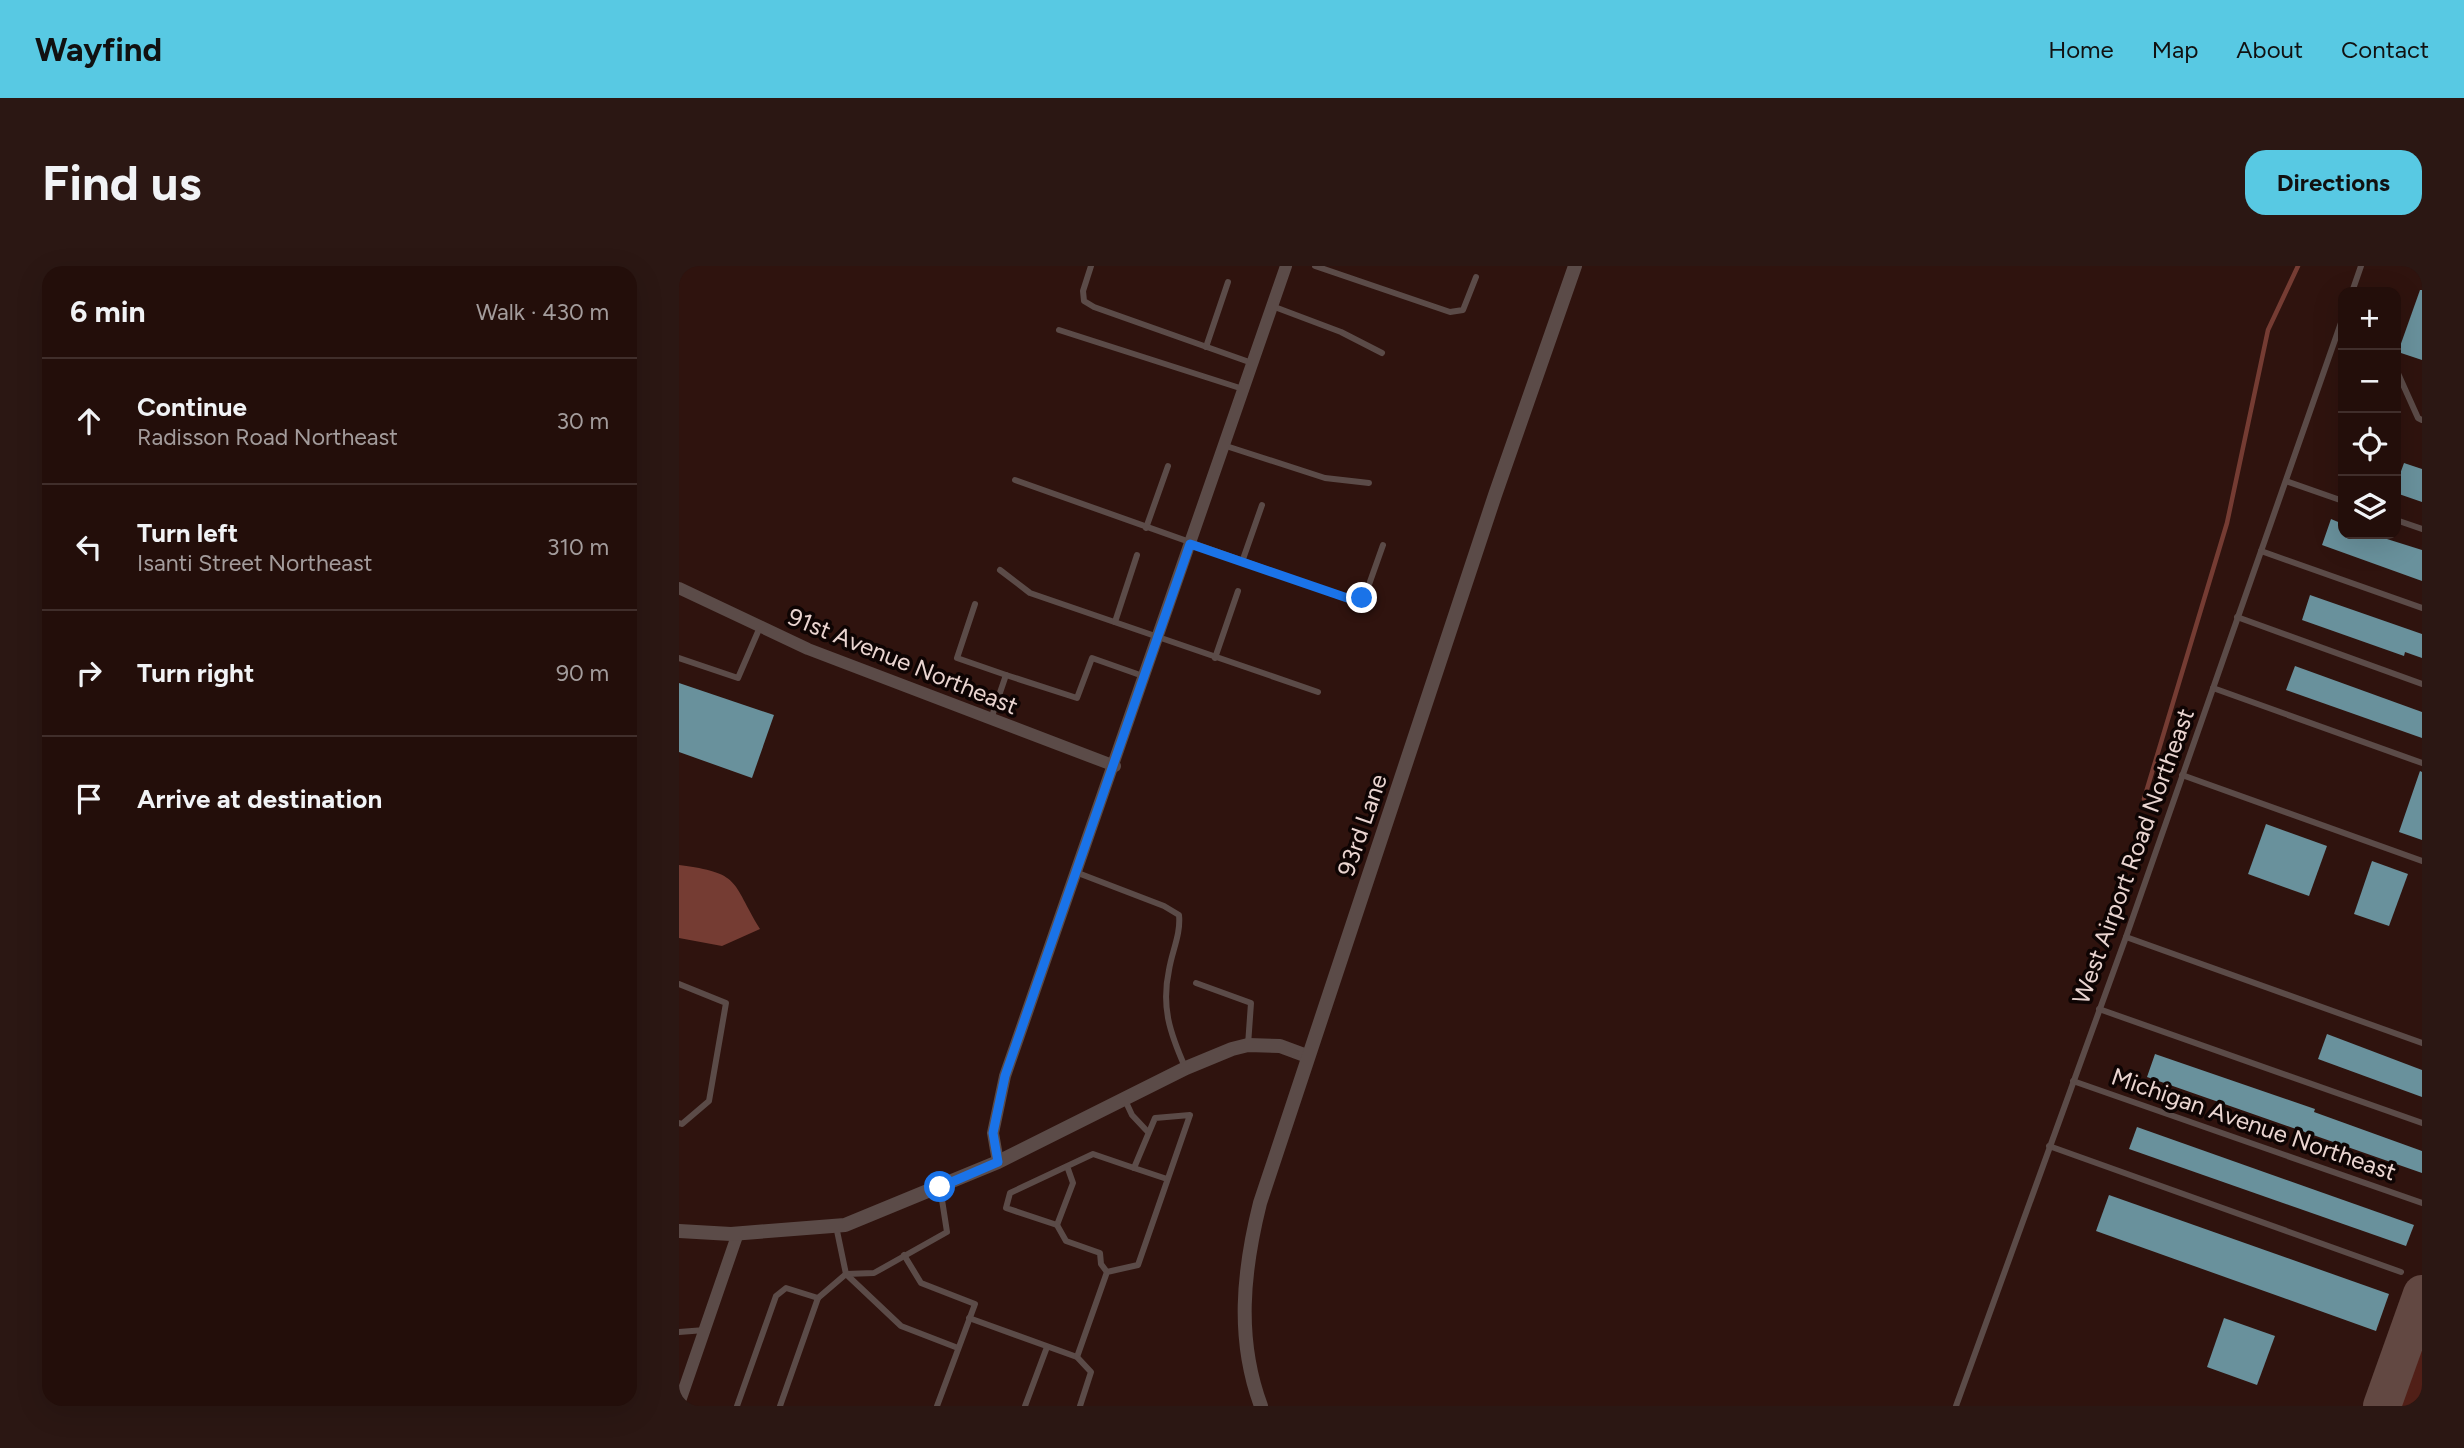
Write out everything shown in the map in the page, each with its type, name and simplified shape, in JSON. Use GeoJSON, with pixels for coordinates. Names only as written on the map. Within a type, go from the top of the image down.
{"type":"FeatureCollection","features":[{"type":"Feature","properties":{"kind":"street"},"geometry":{"type":"LineString","coordinates":[[998,1162],[993,1133],[1005,1076],[1078,873],[1286,266]]}},
{"type":"Feature","properties":{"kind":"street","name":"93rd Lane"},"geometry":{"type":"LineString","coordinates":[[1261,1406],[1247,1347],[1244,1286],[1260,1203],[1495,495],[1575,266]]}},
{"type":"Feature","properties":{"kind":"street","name":"91st Avenue Northeast"},"geometry":{"type":"LineString","coordinates":[[679,588],[808,649],[1115,766]]}},
{"type":"Feature","properties":{"kind":"street"},"geometry":{"type":"LineString","coordinates":[[679,1231],[738,1233],[845,1225],[998,1162],[1186,1068],[1248,1045],[1280,1046],[1307,1056]]}},
{"type":"Feature","properties":{"kind":"street"},"geometry":{"type":"LineString","coordinates":[[679,1404],[738,1233]]}},
{"type":"Feature","properties":{"kind":"lane"},"geometry":{"type":"LineString","coordinates":[[1091,266],[1083,291],[1084,301],[1252,363]]}},
{"type":"Feature","properties":{"kind":"lane"},"geometry":{"type":"LineString","coordinates":[[1315,266],[1450,312],[1463,310],[1476,277]]}},
{"type":"Feature","properties":{"kind":"lane"},"geometry":{"type":"LineString","coordinates":[[2354,287],[2361,266]]}},
{"type":"Feature","properties":{"kind":"lane"},"geometry":{"type":"LineString","coordinates":[[1206,347],[1228,282]]}},
{"type":"Feature","properties":{"kind":"lane"},"geometry":{"type":"LineString","coordinates":[[1272,306],[1341,332],[1382,353]]}},
{"type":"Feature","properties":{"kind":"lane"},"geometry":{"type":"LineString","coordinates":[[1059,330],[1243,389]]}},
{"type":"Feature","properties":{"kind":"lane","name":"West Airport Road Northeast"},"geometry":{"type":"LineString","coordinates":[[1956,1406],[2338,341]]}},
{"type":"Feature","properties":{"kind":"lane"},"geometry":{"type":"LineString","coordinates":[[2401,380],[2418,418],[2422,419]]}},
{"type":"Feature","properties":{"kind":"lane"},"geometry":{"type":"LineString","coordinates":[[1223,445],[1325,478],[1369,483]]}},
{"type":"Feature","properties":{"kind":"lane"},"geometry":{"type":"LineString","coordinates":[[1146,528],[1168,466]]}},
{"type":"Feature","properties":{"kind":"lane"},"geometry":{"type":"LineString","coordinates":[[1015,480],[1356,601],[1366,593],[1383,545]]}},
{"type":"Feature","properties":{"kind":"lane"},"geometry":{"type":"LineString","coordinates":[[2286,481],[2338,499]]}},
{"type":"Feature","properties":{"kind":"lane"},"geometry":{"type":"LineString","coordinates":[[1242,562],[1262,505]]}},
{"type":"Feature","properties":{"kind":"lane"},"geometry":{"type":"LineString","coordinates":[[2401,522],[2422,529]]}},
{"type":"Feature","properties":{"kind":"lane"},"geometry":{"type":"LineString","coordinates":[[2261,551],[2422,608]]}},
{"type":"Feature","properties":{"kind":"lane"},"geometry":{"type":"LineString","coordinates":[[1115,622],[1137,555]]}},
{"type":"Feature","properties":{"kind":"lane"},"geometry":{"type":"LineString","coordinates":[[1000,570],[1030,593],[1318,692]]}},
{"type":"Feature","properties":{"kind":"lane"},"geometry":{"type":"LineString","coordinates":[[1215,657],[1238,591]]}},
{"type":"Feature","properties":{"kind":"lane"},"geometry":{"type":"LineString","coordinates":[[975,604],[957,658],[1077,698],[1092,658],[1145,677]]}},
{"type":"Feature","properties":{"kind":"lane"},"geometry":{"type":"LineString","coordinates":[[2238,617],[2422,684]]}},
{"type":"Feature","properties":{"kind":"lane"},"geometry":{"type":"LineString","coordinates":[[679,658],[739,678],[761,626]]}},
{"type":"Feature","properties":{"kind":"lane"},"geometry":{"type":"LineString","coordinates":[[991,719],[1006,675]]}},
{"type":"Feature","properties":{"kind":"lane"},"geometry":{"type":"LineString","coordinates":[[2213,688],[2422,764]]}},
{"type":"Feature","properties":{"kind":"lane"},"geometry":{"type":"LineString","coordinates":[[2182,775],[2422,861]]}},
{"type":"Feature","properties":{"kind":"lane"},"geometry":{"type":"LineString","coordinates":[[1078,873],[1164,906],[1179,915],[1180,927],[1168,971],[1165,1011],[1169,1032],[1186,1068]]}},
{"type":"Feature","properties":{"kind":"lane"},"geometry":{"type":"LineString","coordinates":[[2126,937],[2422,1043]]}},
{"type":"Feature","properties":{"kind":"lane"},"geometry":{"type":"LineString","coordinates":[[679,984],[726,1003],[709,1101],[682,1124],[679,1123]]}},
{"type":"Feature","properties":{"kind":"lane"},"geometry":{"type":"LineString","coordinates":[[1196,984],[1251,1003],[1248,1045]]}},
{"type":"Feature","properties":{"kind":"lane"},"geometry":{"type":"LineString","coordinates":[[2099,1009],[2422,1123]]}},
{"type":"Feature","properties":{"kind":"lane","name":"Michigan Avenue Northeast"},"geometry":{"type":"LineString","coordinates":[[2073,1081],[2422,1203]]}},
{"type":"Feature","properties":{"kind":"lane"},"geometry":{"type":"LineString","coordinates":[[1125,1098],[1132,1115],[1147,1130]]}},
{"type":"Feature","properties":{"kind":"lane"},"geometry":{"type":"LineString","coordinates":[[1107,1272],[1138,1265],[1190,1115],[1155,1118],[1147,1130],[1134,1168]]}},
{"type":"Feature","properties":{"kind":"lane"},"geometry":{"type":"LineString","coordinates":[[2049,1146],[2400,1272]]}},
{"type":"Feature","properties":{"kind":"lane"},"geometry":{"type":"LineString","coordinates":[[1107,1272],[1101,1264],[1100,1253],[1066,1241],[1057,1225],[1006,1208],[1010,1193],[1093,1154],[1167,1180]]}},
{"type":"Feature","properties":{"kind":"lane"},"geometry":{"type":"LineString","coordinates":[[1057,1225],[1073,1183],[1067,1166]]}},
{"type":"Feature","properties":{"kind":"lane"},"geometry":{"type":"LineString","coordinates":[[780,1406],[817,1298],[846,1274],[874,1273],[947,1232],[940,1187]]}},
{"type":"Feature","properties":{"kind":"lane"},"geometry":{"type":"LineString","coordinates":[[836,1226],[846,1274],[901,1326],[958,1348]]}},
{"type":"Feature","properties":{"kind":"lane"},"geometry":{"type":"LineString","coordinates":[[904,1255],[921,1283],[975,1304],[937,1406]]}},
{"type":"Feature","properties":{"kind":"lane"},"geometry":{"type":"LineString","coordinates":[[1077,1357],[1107,1272]]}},
{"type":"Feature","properties":{"kind":"lane"},"geometry":{"type":"LineString","coordinates":[[737,1406],[776,1296],[786,1288],[817,1298]]}},
{"type":"Feature","properties":{"kind":"lane"},"geometry":{"type":"LineString","coordinates":[[969,1318],[1077,1357],[1091,1372],[1080,1406]]}},
{"type":"Feature","properties":{"kind":"lane"},"geometry":{"type":"LineString","coordinates":[[679,1332],[705,1330]]}},
{"type":"Feature","properties":{"kind":"lane"},"geometry":{"type":"LineString","coordinates":[[1025,1406],[1047,1347]]}},
{"type":"Feature","properties":{"kind":"shaded area"},"geometry":{"type":"Polygon","coordinates":[[[679,865],[714,872],[732,882],[760,929],[722,946],[679,938],[679,865]]]}},
{"type":"Feature","properties":{"kind":"shaded area"},"geometry":{"type":"Polygon","coordinates":[[[2422,1340],[2422,1406],[2398,1406],[2422,1340]]]}},
{"type":"Feature","properties":{"kind":"building"},"geometry":{"type":"Polygon","coordinates":[[[2422,290],[2422,360],[2401,353],[2401,344],[2422,290]]]}},
{"type":"Feature","properties":{"kind":"building"},"geometry":{"type":"Polygon","coordinates":[[[2404,463],[2422,469],[2422,502],[2401,495],[2401,471],[2404,463]]]}},
{"type":"Feature","properties":{"kind":"building"},"geometry":{"type":"Polygon","coordinates":[[[2331,519],[2338,522],[2338,539],[2387,539],[2422,550],[2422,581],[2322,545],[2331,519]]]}},
{"type":"Feature","properties":{"kind":"building"},"geometry":{"type":"Polygon","coordinates":[[[2310,595],[2422,634],[2422,658],[2405,652],[2404,656],[2302,620],[2310,595]]]}},
{"type":"Feature","properties":{"kind":"building"},"geometry":{"type":"Polygon","coordinates":[[[2295,666],[2422,712],[2422,738],[2286,690],[2295,666]]]}},
{"type":"Feature","properties":{"kind":"building"},"geometry":{"type":"Polygon","coordinates":[[[679,683],[774,715],[752,778],[679,752],[679,683]]]}},
{"type":"Feature","properties":{"kind":"building"},"geometry":{"type":"Polygon","coordinates":[[[2420,771],[2422,772],[2422,840],[2399,832],[2420,771]]]}},
{"type":"Feature","properties":{"kind":"building"},"geometry":{"type":"Polygon","coordinates":[[[2266,824],[2327,846],[2309,896],[2248,874],[2266,824]]]}},
{"type":"Feature","properties":{"kind":"building"},"geometry":{"type":"Polygon","coordinates":[[[2372,861],[2408,874],[2389,926],[2354,914],[2372,861]]]}},
{"type":"Feature","properties":{"kind":"building"},"geometry":{"type":"Polygon","coordinates":[[[2327,1034],[2422,1070],[2422,1097],[2318,1059],[2327,1034]]]}},
{"type":"Feature","properties":{"kind":"building"},"geometry":{"type":"Polygon","coordinates":[[[2155,1054],[2315,1109],[2314,1112],[2422,1151],[2422,1173],[2147,1077],[2155,1054]]]}},
{"type":"Feature","properties":{"kind":"building"},"geometry":{"type":"Polygon","coordinates":[[[2137,1127],[2414,1225],[2406,1246],[2129,1149],[2137,1127]]]}},
{"type":"Feature","properties":{"kind":"building"},"geometry":{"type":"Polygon","coordinates":[[[2109,1195],[2389,1294],[2376,1331],[2096,1231],[2109,1195]]]}},
{"type":"Feature","properties":{"kind":"building"},"geometry":{"type":"Polygon","coordinates":[[[2224,1318],[2275,1336],[2257,1385],[2207,1367],[2224,1318]]]}},
{"type":"Feature","properties":{"kind":"waterway"},"geometry":{"type":"LineString","coordinates":[[2144,799],[2227,523],[2268,330],[2298,266]]}},
{"type":"Feature","properties":{"kind":"taxiway"},"geometry":{"type":"LineString","coordinates":[[2382,1406],[2422,1294]]}},
{"type":"Feature","properties":{"kind":"route"},"geometry":{"type":"LineString","coordinates":[[940,1187],[998,1162],[993,1133],[1005,1076],[1190,544],[1356,601],[1362,598]]}}]}
